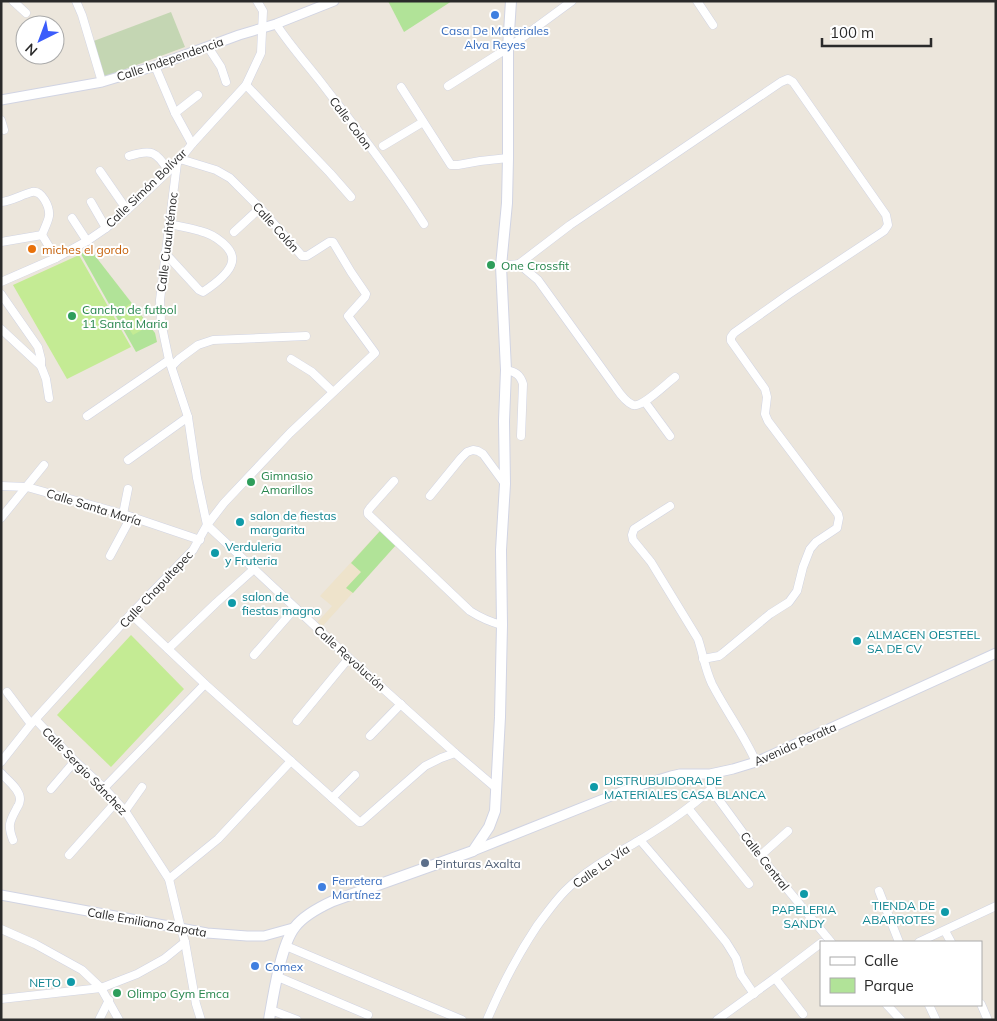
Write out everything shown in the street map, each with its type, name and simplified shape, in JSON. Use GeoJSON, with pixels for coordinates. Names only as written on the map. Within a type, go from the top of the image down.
{"type":"FeatureCollection","features":[{"type":"Feature","properties":{"kind":"main road"},"geometry":{"type":"LineString","coordinates":[[270,1015],[281,960],[294,928],[320,907],[473,851],[491,823],[495,811],[500,717],[501,550],[505,484],[504,421],[506,370],[501,266],[507,203],[510,1]]}},
{"type":"Feature","properties":{"kind":"street"},"geometry":{"type":"LineString","coordinates":[[13,1],[26,13]]}},
{"type":"Feature","properties":{"kind":"street"},"geometry":{"type":"LineString","coordinates":[[76,1],[102,82]]}},
{"type":"Feature","properties":{"kind":"street","name":"Calle Simón Bolívar"},"geometry":{"type":"LineString","coordinates":[[1,282],[56,258],[106,228],[178,161],[246,84],[261,53],[263,12],[257,1]]}},
{"type":"Feature","properties":{"kind":"street","name":"Calle Independencia"},"geometry":{"type":"LineString","coordinates":[[1,100],[102,82],[155,66],[239,35],[276,24],[334,1]]}},
{"type":"Feature","properties":{"kind":"street"},"geometry":{"type":"LineString","coordinates":[[448,86],[508,48],[572,1]]}},
{"type":"Feature","properties":{"kind":"street"},"geometry":{"type":"LineString","coordinates":[[697,1],[712,25]]}},
{"type":"Feature","properties":{"kind":"street","name":"Calle Colon"},"geometry":{"type":"LineString","coordinates":[[276,24],[287,41],[320,81],[405,194],[424,224]]}},
{"type":"Feature","properties":{"kind":"street"},"geometry":{"type":"LineString","coordinates":[[208,47],[221,66],[226,82]]}},
{"type":"Feature","properties":{"kind":"street"},"geometry":{"type":"LineString","coordinates":[[155,66],[175,113],[192,144]]}},
{"type":"Feature","properties":{"kind":"street"},"geometry":{"type":"LineString","coordinates":[[501,266],[519,264],[570,225],[788,79],[794,82],[886,215],[888,225],[884,231],[789,294],[734,333],[731,338],[731,341],[764,389],[767,397],[765,414],[768,421],[838,514],[839,518],[838,526],[835,530],[816,542],[810,550],[803,567],[797,591],[789,602],[770,614],[719,656],[703,659]]}},
{"type":"Feature","properties":{"kind":"street"},"geometry":{"type":"LineString","coordinates":[[246,84],[330,172],[351,197]]}},
{"type":"Feature","properties":{"kind":"street"},"geometry":{"type":"LineString","coordinates":[[400,87],[451,165],[508,158]]}},
{"type":"Feature","properties":{"kind":"street"},"geometry":{"type":"LineString","coordinates":[[175,113],[198,95]]}},
{"type":"Feature","properties":{"kind":"street"},"geometry":{"type":"LineString","coordinates":[[1,120],[4,130]]}},
{"type":"Feature","properties":{"kind":"street"},"geometry":{"type":"LineString","coordinates":[[383,146],[423,122]]}},
{"type":"Feature","properties":{"kind":"street"},"geometry":{"type":"LineString","coordinates":[[130,156],[143,152],[154,153],[168,170]]}},
{"type":"Feature","properties":{"kind":"street","name":"Calle Colón"},"geometry":{"type":"LineString","coordinates":[[178,161],[216,170],[230,178],[260,208],[302,256],[307,256],[329,242],[333,242],[350,272],[366,294],[348,316],[375,353]]}},
{"type":"Feature","properties":{"kind":"street","name":"Calle Cuauhtémoc"},"geometry":{"type":"LineString","coordinates":[[178,161],[160,300],[161,322],[171,363],[188,416],[208,525]]}},
{"type":"Feature","properties":{"kind":"street"},"geometry":{"type":"LineString","coordinates":[[100,171],[127,210]]}},
{"type":"Feature","properties":{"kind":"street"},"geometry":{"type":"LineString","coordinates":[[1,202],[38,192],[43,197],[49,212],[42,235]]}},
{"type":"Feature","properties":{"kind":"street"},"geometry":{"type":"LineString","coordinates":[[91,202],[106,228]]}},
{"type":"Feature","properties":{"kind":"street"},"geometry":{"type":"LineString","coordinates":[[234,232],[260,208]]}},
{"type":"Feature","properties":{"kind":"street"},"geometry":{"type":"LineString","coordinates":[[72,218],[87,240]]}},
{"type":"Feature","properties":{"kind":"street"},"geometry":{"type":"LineString","coordinates":[[165,253],[198,290],[203,292],[231,267],[232,263],[230,250],[215,237],[201,231],[169,224]]}},
{"type":"Feature","properties":{"kind":"street"},"geometry":{"type":"LineString","coordinates":[[1,242],[42,235]]}},
{"type":"Feature","properties":{"kind":"street"},"geometry":{"type":"LineString","coordinates":[[42,235],[56,258]]}},
{"type":"Feature","properties":{"kind":"street"},"geometry":{"type":"LineString","coordinates":[[519,264],[538,280],[627,401],[634,405],[645,402],[675,377]]}},
{"type":"Feature","properties":{"kind":"street"},"geometry":{"type":"LineString","coordinates":[[1,294],[38,347],[49,398]]}},
{"type":"Feature","properties":{"kind":"street"},"geometry":{"type":"LineString","coordinates":[[1,329],[41,366]]}},
{"type":"Feature","properties":{"kind":"street"},"geometry":{"type":"LineString","coordinates":[[87,416],[198,346],[213,340],[306,336]]}},
{"type":"Feature","properties":{"kind":"street","name":"Calle Chapultepec"},"geometry":{"type":"LineString","coordinates":[[1,762],[34,722],[131,614],[193,550],[224,503],[290,433],[375,353]]}},
{"type":"Feature","properties":{"kind":"street"},"geometry":{"type":"LineString","coordinates":[[291,359],[312,372],[333,392]]}},
{"type":"Feature","properties":{"kind":"street"},"geometry":{"type":"LineString","coordinates":[[506,370],[518,374],[523,384],[521,436]]}},
{"type":"Feature","properties":{"kind":"street"},"geometry":{"type":"LineString","coordinates":[[645,402],[670,436]]}},
{"type":"Feature","properties":{"kind":"street"},"geometry":{"type":"LineString","coordinates":[[128,460],[188,416]]}},
{"type":"Feature","properties":{"kind":"street"},"geometry":{"type":"LineString","coordinates":[[430,496],[461,458],[467,452],[473,450],[483,454],[505,484]]}},
{"type":"Feature","properties":{"kind":"street"},"geometry":{"type":"LineString","coordinates":[[1,518],[44,465]]}},
{"type":"Feature","properties":{"kind":"street"},"geometry":{"type":"LineString","coordinates":[[394,481],[370,508],[368,514],[470,611],[490,622],[502,625]]}},
{"type":"Feature","properties":{"kind":"street","name":"Calle Santa María"},"geometry":{"type":"LineString","coordinates":[[1,486],[27,487],[123,514],[200,540]]}},
{"type":"Feature","properties":{"kind":"street"},"geometry":{"type":"LineString","coordinates":[[123,514],[128,489]]}},
{"type":"Feature","properties":{"kind":"street"},"geometry":{"type":"LineString","coordinates":[[670,506],[634,529],[633,540],[651,562],[698,639],[709,676],[756,762]]}},
{"type":"Feature","properties":{"kind":"street"},"geometry":{"type":"LineString","coordinates":[[110,556],[131,517]]}},
{"type":"Feature","properties":{"kind":"street","name":"Calle Revolución"},"geometry":{"type":"LineString","coordinates":[[208,525],[349,658],[496,788]]}},
{"type":"Feature","properties":{"kind":"street"},"geometry":{"type":"LineString","coordinates":[[168,649],[254,570]]}},
{"type":"Feature","properties":{"kind":"street"},"geometry":{"type":"LineString","coordinates":[[254,655],[295,608]]}},
{"type":"Feature","properties":{"kind":"street"},"geometry":{"type":"LineString","coordinates":[[131,614],[205,684],[360,822],[424,766],[455,753]]}},
{"type":"Feature","properties":{"kind":"street","name":"Avenida Peralta"},"geometry":{"type":"LineString","coordinates":[[473,851],[631,788],[680,774],[710,774],[756,762],[996,653]]}},
{"type":"Feature","properties":{"kind":"street"},"geometry":{"type":"LineString","coordinates":[[296,721],[349,658]]}},
{"type":"Feature","properties":{"kind":"street"},"geometry":{"type":"LineString","coordinates":[[104,788],[205,684]]}},
{"type":"Feature","properties":{"kind":"street","name":"Calle Sergio Sánchez"},"geometry":{"type":"LineString","coordinates":[[7,692],[34,722],[104,788],[125,811],[169,879],[185,942],[196,1004],[201,1020]]}},
{"type":"Feature","properties":{"kind":"street"},"geometry":{"type":"LineString","coordinates":[[370,736],[401,704]]}},
{"type":"Feature","properties":{"kind":"street"},"geometry":{"type":"LineString","coordinates":[[51,789],[75,760]]}},
{"type":"Feature","properties":{"kind":"street"},"geometry":{"type":"LineString","coordinates":[[169,879],[218,839],[291,761]]}},
{"type":"Feature","properties":{"kind":"street"},"geometry":{"type":"LineString","coordinates":[[1,773],[16,789],[20,798],[9,824],[13,840]]}},
{"type":"Feature","properties":{"kind":"street"},"geometry":{"type":"LineString","coordinates":[[332,798],[355,774]]}},
{"type":"Feature","properties":{"kind":"street"},"geometry":{"type":"LineString","coordinates":[[710,774],[711,789]]}},
{"type":"Feature","properties":{"kind":"street"},"geometry":{"type":"LineString","coordinates":[[125,811],[142,787]]}},
{"type":"Feature","properties":{"kind":"street","name":"Calle La Vía"},"geometry":{"type":"LineString","coordinates":[[487,1020],[500,989],[524,946],[546,913],[565,891],[612,856],[688,808],[711,789]]}},
{"type":"Feature","properties":{"kind":"street","name":"Calle Central"},"geometry":{"type":"LineString","coordinates":[[711,789],[825,941]]}},
{"type":"Feature","properties":{"kind":"street"},"geometry":{"type":"LineString","coordinates":[[69,855],[116,802]]}},
{"type":"Feature","properties":{"kind":"street"},"geometry":{"type":"LineString","coordinates":[[688,808],[749,884]]}},
{"type":"Feature","properties":{"kind":"street"},"geometry":{"type":"LineString","coordinates":[[760,856],[788,831]]}},
{"type":"Feature","properties":{"kind":"street"},"geometry":{"type":"LineString","coordinates":[[640,840],[726,942],[736,958],[741,975],[754,994]]}},
{"type":"Feature","properties":{"kind":"street"},"geometry":{"type":"LineString","coordinates":[[879,891],[899,941]]}},
{"type":"Feature","properties":{"kind":"street","name":"Calle Emiliano Zapata"},"geometry":{"type":"LineString","coordinates":[[1,895],[207,933],[264,936],[294,928]]}},
{"type":"Feature","properties":{"kind":"street"},"geometry":{"type":"LineString","coordinates":[[921,941],[996,906]]}},
{"type":"Feature","properties":{"kind":"street"},"geometry":{"type":"LineString","coordinates":[[1,929],[35,944],[82,970],[101,988],[119,1020]]}},
{"type":"Feature","properties":{"kind":"street"},"geometry":{"type":"LineString","coordinates":[[946,930],[951,941]]}},
{"type":"Feature","properties":{"kind":"street"},"geometry":{"type":"LineString","coordinates":[[1,999],[101,988],[137,974],[164,959],[185,942]]}},
{"type":"Feature","properties":{"kind":"street"},"geometry":{"type":"LineString","coordinates":[[717,1020],[820,945]]}},
{"type":"Feature","properties":{"kind":"street"},"geometry":{"type":"LineString","coordinates":[[286,946],[462,1020]]}},
{"type":"Feature","properties":{"kind":"street"},"geometry":{"type":"LineString","coordinates":[[278,978],[368,1016]]}},
{"type":"Feature","properties":{"kind":"street"},"geometry":{"type":"LineString","coordinates":[[775,978],[803,1014]]}},
{"type":"Feature","properties":{"kind":"street"},"geometry":{"type":"LineString","coordinates":[[98,1020],[109,1000]]}},
{"type":"Feature","properties":{"kind":"street"},"geometry":{"type":"LineString","coordinates":[[888,1006],[901,1020]]}},
{"type":"Feature","properties":{"kind":"street"},"geometry":{"type":"LineString","coordinates":[[929,1006],[936,1020]]}},
{"type":"Feature","properties":{"kind":"street"},"geometry":{"type":"LineString","coordinates":[[982,1006],[987,1018]]}},
{"type":"Feature","properties":{"kind":"street"},"geometry":{"type":"LineString","coordinates":[[270,1015],[297,1020]]}},
{"type":"Feature","properties":{"kind":"shaded area"},"geometry":{"type":"Polygon","coordinates":[[[380,531],[396,545],[320,629],[315,625],[332,606],[320,596],[380,531]]]}},
{"type":"Feature","properties":{"kind":"green space"},"geometry":{"type":"Polygon","coordinates":[[[388,1],[452,1],[404,32],[388,1]]]}},
{"type":"Feature","properties":{"kind":"green space"},"geometry":{"type":"Polygon","coordinates":[[[171,12],[185,47],[104,77],[91,42],[171,12]]]}},
{"type":"Feature","properties":{"kind":"green space"},"geometry":{"type":"Polygon","coordinates":[[[89,248],[155,333],[157,342],[136,352],[81,254],[89,248]]]}},
{"type":"Feature","properties":{"kind":"green space","name":"Cancha de futbol 11 Santa Maria"},"geometry":{"type":"Polygon","coordinates":[[[79,255],[131,347],[67,379],[13,285],[79,255]]]}},
{"type":"Feature","properties":{"kind":"green space"},"geometry":{"type":"Polygon","coordinates":[[[131,303],[149,326],[133,335],[118,312],[131,303]]]}},
{"type":"Feature","properties":{"kind":"green space"},"geometry":{"type":"Polygon","coordinates":[[[380,531],[396,545],[353,593],[346,588],[361,572],[351,563],[380,531]]]}},
{"type":"Feature","properties":{"kind":"green space"},"geometry":{"type":"Polygon","coordinates":[[[131,635],[184,689],[111,767],[57,715],[131,635]]]}},
{"type":"Feature","properties":{"kind":"place","name":"Casa De Materiales Alva Reyes"},"geometry":{"type":"Point","coordinates":[495,15]}},
{"type":"Feature","properties":{"kind":"place","name":"miches el gordo"},"geometry":{"type":"Point","coordinates":[32,249]}},
{"type":"Feature","properties":{"kind":"place","name":"One Crossfit"},"geometry":{"type":"Point","coordinates":[491,265]}},
{"type":"Feature","properties":{"kind":"place","name":"Cancha de futbol 11 Santa Maria"},"geometry":{"type":"Point","coordinates":[72,316]}},
{"type":"Feature","properties":{"kind":"place","name":"Gimnasio Amarillos"},"geometry":{"type":"Point","coordinates":[251,482]}},
{"type":"Feature","properties":{"kind":"place","name":"salon de fiestas margarita"},"geometry":{"type":"Point","coordinates":[240,522]}},
{"type":"Feature","properties":{"kind":"place","name":"Verduleria y Fruteria"},"geometry":{"type":"Point","coordinates":[215,553]}},
{"type":"Feature","properties":{"kind":"place","name":"salon de fiestas magno"},"geometry":{"type":"Point","coordinates":[232,603]}},
{"type":"Feature","properties":{"kind":"place","name":"ALMACEN OESTEEL SA DE CV"},"geometry":{"type":"Point","coordinates":[857,641]}},
{"type":"Feature","properties":{"kind":"place","name":"DISTRUBUIDORA DE MATERIALES CASA BLANCA"},"geometry":{"type":"Point","coordinates":[594,787]}},
{"type":"Feature","properties":{"kind":"place","name":"Pinturas Axalta"},"geometry":{"type":"Point","coordinates":[425,863]}},
{"type":"Feature","properties":{"kind":"place","name":"Ferretera Martínez"},"geometry":{"type":"Point","coordinates":[322,887]}},
{"type":"Feature","properties":{"kind":"place","name":"PAPELERIA SANDY"},"geometry":{"type":"Point","coordinates":[804,894]}},
{"type":"Feature","properties":{"kind":"place","name":"TIENDA DE ABARROTES"},"geometry":{"type":"Point","coordinates":[945,912]}},
{"type":"Feature","properties":{"kind":"place","name":"Comex"},"geometry":{"type":"Point","coordinates":[255,966]}},
{"type":"Feature","properties":{"kind":"place","name":"NETO"},"geometry":{"type":"Point","coordinates":[71,982]}},
{"type":"Feature","properties":{"kind":"place","name":"Olimpo Gym Emca"},"geometry":{"type":"Point","coordinates":[117,993]}}]}
